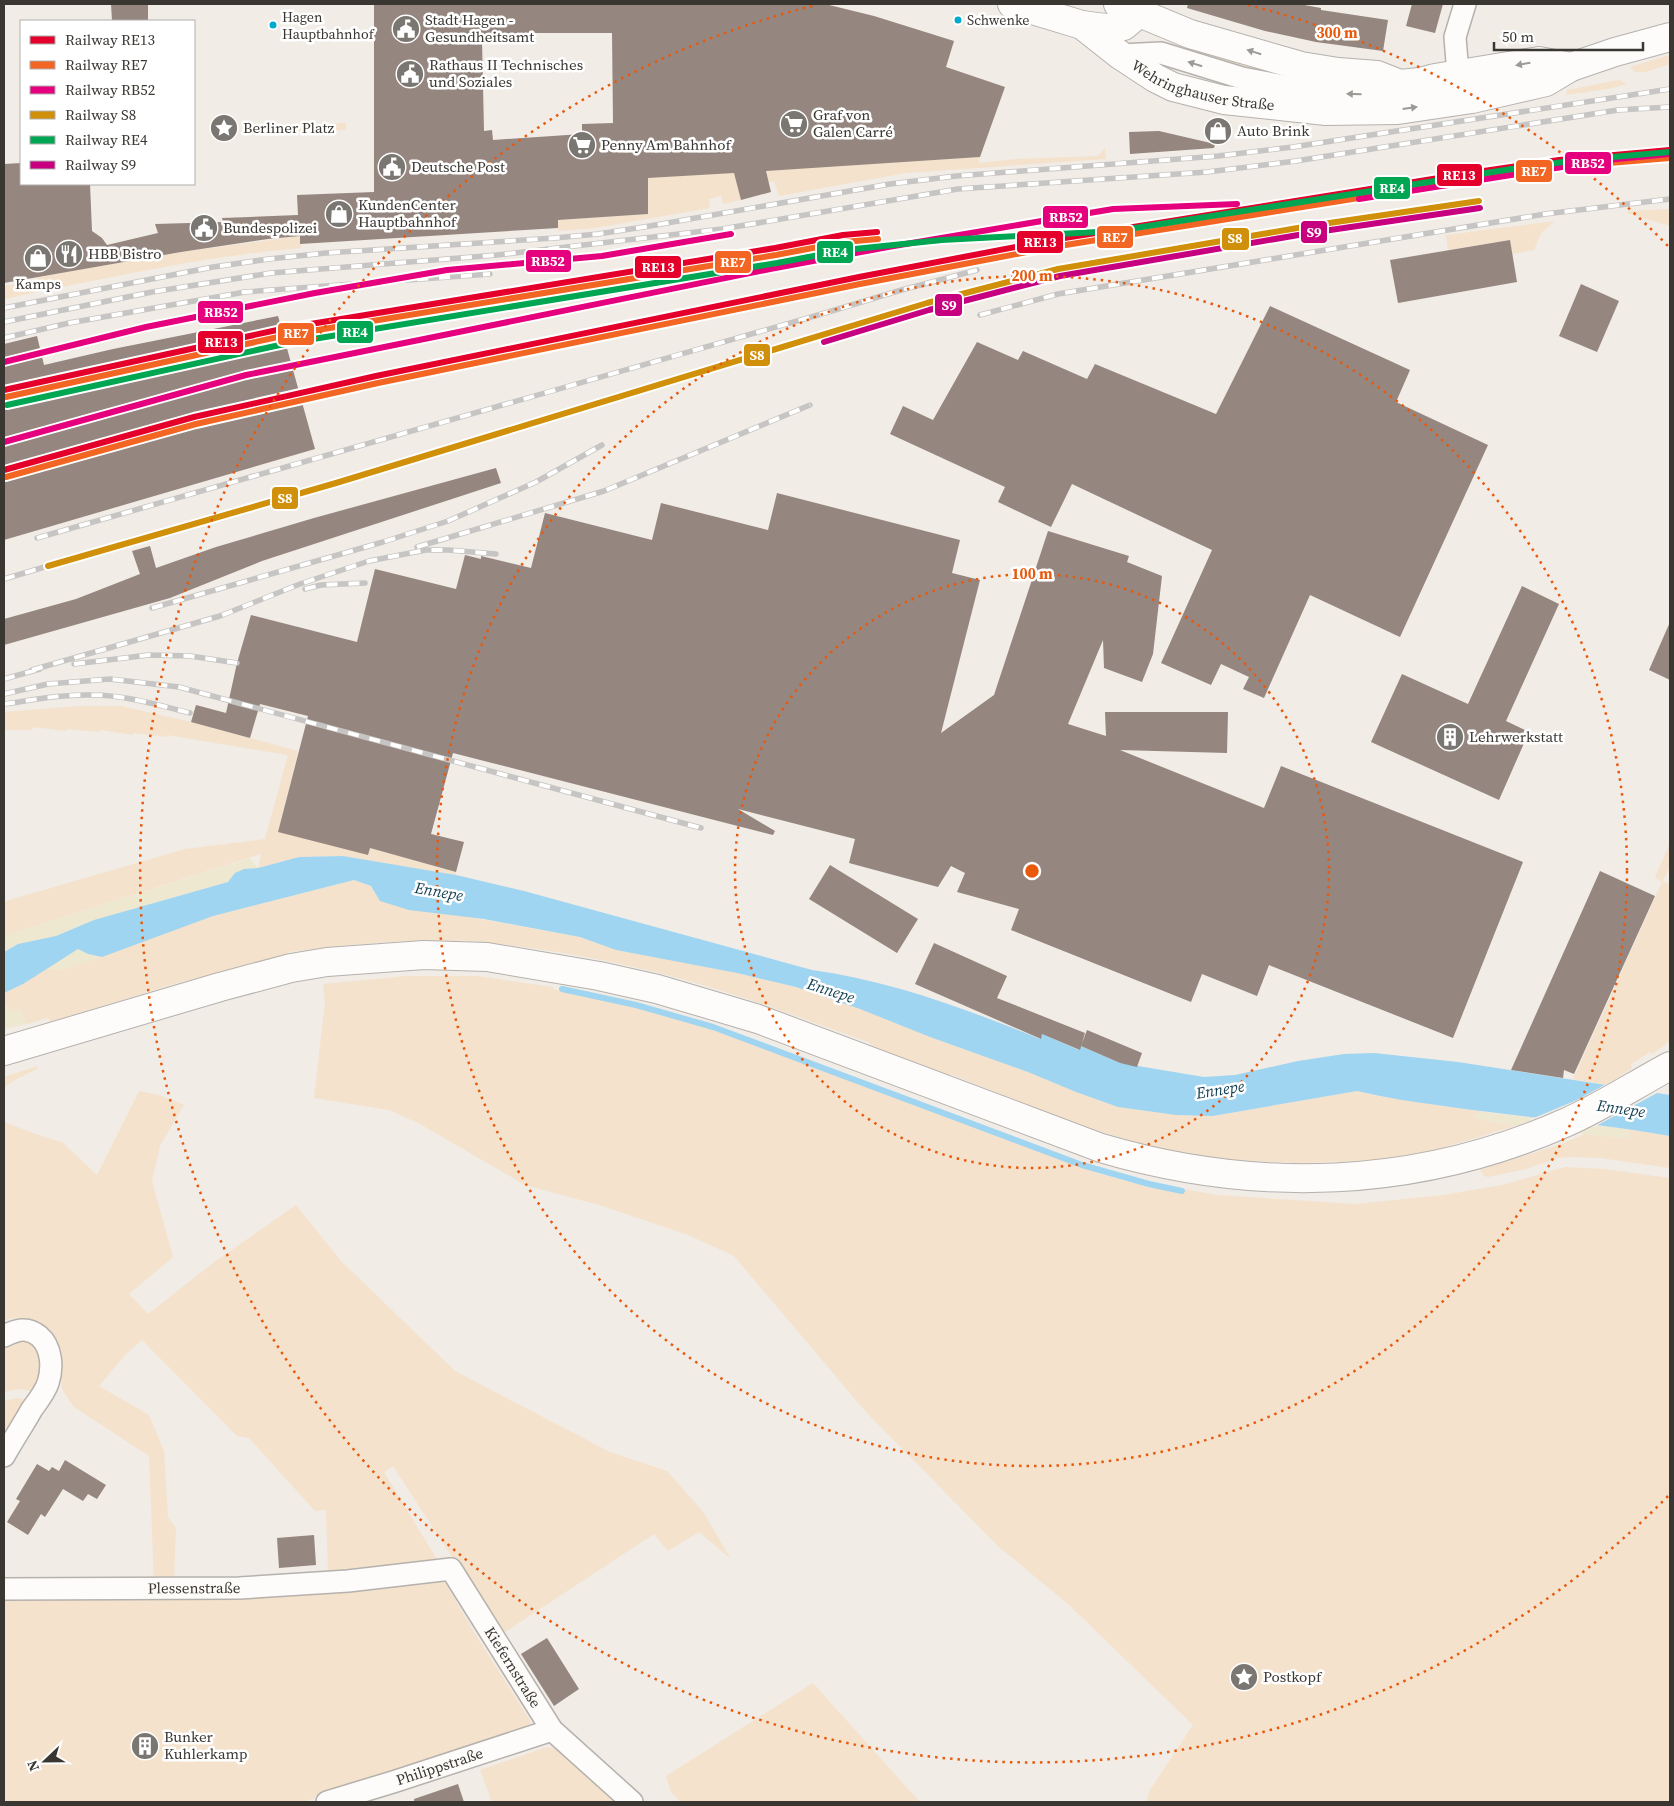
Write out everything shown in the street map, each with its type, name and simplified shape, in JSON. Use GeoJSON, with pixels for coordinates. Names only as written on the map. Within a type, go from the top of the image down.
{"type":"FeatureCollection","features":[{"type":"Feature","properties":{"kind":"main road"},"geometry":{"type":"LineString","coordinates":[[1012,4],[1082,26],[1105,28],[1124,26],[1134,7]]}},
{"type":"Feature","properties":{"kind":"main road"},"geometry":{"type":"LineString","coordinates":[[1082,26],[1120,55],[1134,7]]}},
{"type":"Feature","properties":{"kind":"main road","name":"Wehringhauser Straße"},"geometry":{"type":"LineString","coordinates":[[1134,7],[1190,34],[1301,66],[1338,72],[1377,75],[1400,84],[1539,61],[1571,67]]}},
{"type":"Feature","properties":{"kind":"main road","name":"Wehringhauser Straße"},"geometry":{"type":"LineString","coordinates":[[1120,55],[1155,78],[1173,87],[1224,100],[1326,111],[1398,110],[1472,99],[1546,82],[1571,67],[1615,52],[1670,37]]}},
{"type":"Feature","properties":{"kind":"main road"},"geometry":{"type":"LineString","coordinates":[[4,1051],[220,986],[291,968],[327,962],[424,955],[487,957],[599,976],[657,989],[758,1019],[1101,1148],[1137,1159],[1238,1176],[1309,1179],[1411,1170],[1490,1151],[1521,1141],[1567,1122],[1604,1104],[1665,1069]]}},
{"type":"Feature","properties":{"kind":"street"},"geometry":{"type":"LineString","coordinates":[[1458,74],[1456,37],[1465,4]]}},
{"type":"Feature","properties":{"kind":"street","name":"Wehringhauser Straße"},"geometry":{"type":"LineString","coordinates":[[1120,55],[1161,53],[1242,78],[1338,94],[1382,94],[1400,84]]}},
{"type":"Feature","properties":{"kind":"street"},"geometry":{"type":"LineString","coordinates":[[4,1336],[14,1330],[22,1329],[30,1330],[39,1336],[46,1343],[50,1355],[51,1369],[48,1384],[4,1456]]}},
{"type":"Feature","properties":{"kind":"street","name":"Kiefernstraße"},"geometry":{"type":"LineString","coordinates":[[384,1576],[451,1569],[552,1730],[632,1802]]}},
{"type":"Feature","properties":{"kind":"street","name":"Plessenstraße"},"geometry":{"type":"LineString","coordinates":[[4,1589],[239,1588],[348,1581],[384,1576]]}},
{"type":"Feature","properties":{"kind":"street","name":"Philippstraße"},"geometry":{"type":"LineString","coordinates":[[327,1802],[552,1730]]}},
{"type":"Feature","properties":{"kind":"shaded area"},"geometry":{"type":"Polygon","coordinates":[[[1194,47],[1316,81],[1245,68],[1192,52],[1194,47]]]}},
{"type":"Feature","properties":{"kind":"shaded area"},"geometry":{"type":"Polygon","coordinates":[[[1670,55],[1670,64],[1646,72],[1635,72],[1630,67],[1670,55]]]}},
{"type":"Feature","properties":{"kind":"shaded area"},"geometry":{"type":"Polygon","coordinates":[[[1619,80],[1627,84],[1608,89],[1566,95],[1567,90],[1619,80]]]}},
{"type":"Feature","properties":{"kind":"shaded area"},"geometry":{"type":"Polygon","coordinates":[[[346,123],[346,130],[331,131],[331,127],[323,127],[322,131],[278,131],[278,124],[346,123]]]}},
{"type":"Feature","properties":{"kind":"shaded area"},"geometry":{"type":"Polygon","coordinates":[[[1105,148],[1106,159],[906,173],[779,196],[774,181],[751,186],[748,193],[740,196],[741,200],[723,204],[721,196],[709,199],[710,208],[595,228],[558,231],[558,220],[648,214],[648,178],[980,157],[979,163],[1016,159],[1098,156],[1105,148]]]}},
{"type":"Feature","properties":{"kind":"shaded area"},"geometry":{"type":"Polygon","coordinates":[[[1670,209],[1670,226],[1626,213],[1630,211],[1670,209]]]}},
{"type":"Feature","properties":{"kind":"shaded area"},"geometry":{"type":"Polygon","coordinates":[[[1555,221],[1541,233],[1534,250],[1512,254],[1510,240],[1448,250],[1446,235],[1555,221]]]}},
{"type":"Feature","properties":{"kind":"shaded area"},"geometry":{"type":"Polygon","coordinates":[[[300,236],[301,248],[188,263],[4,299],[4,286],[38,281],[38,277],[181,252],[300,236]]]}},
{"type":"Feature","properties":{"kind":"shaded area"},"geometry":{"type":"Polygon","coordinates":[[[79,706],[121,706],[191,722],[298,751],[278,832],[370,848],[456,872],[456,875],[343,856],[299,857],[258,868],[261,854],[4,936],[4,902],[9,900],[185,849],[265,839],[288,755],[167,735],[167,737],[134,733],[133,735],[100,730],[100,732],[67,729],[66,731],[33,727],[32,730],[4,730],[4,712],[79,706]]]}},
{"type":"Feature","properties":{"kind":"shaded area"},"geometry":{"type":"Polygon","coordinates":[[[1670,843],[1670,867],[1663,881],[1670,885],[1670,1041],[1652,1054],[1650,1052],[1631,1064],[1632,1068],[1607,1085],[1573,1079],[1662,882],[1655,877],[1670,843]]]}},
{"type":"Feature","properties":{"kind":"shaded area"},"geometry":{"type":"Polygon","coordinates":[[[354,880],[371,886],[380,901],[580,937],[616,950],[737,973],[796,987],[860,1009],[1118,1107],[1176,1115],[1213,1116],[1357,1091],[1377,1096],[1484,1112],[1473,1115],[1477,1119],[1515,1126],[1435,1150],[1436,1155],[1338,1165],[1338,1161],[1291,1164],[1291,1162],[1262,1162],[1191,1155],[1090,1128],[950,1074],[949,1076],[871,1047],[872,1045],[868,1042],[727,992],[676,977],[554,951],[460,940],[374,943],[289,952],[288,954],[174,984],[50,1022],[48,1018],[27,1024],[20,1009],[12,1012],[4,1003],[4,993],[23,984],[46,968],[63,970],[213,916],[354,880]]]}},
{"type":"Feature","properties":{"kind":"shaded area"},"geometry":{"type":"Polygon","coordinates":[[[407,976],[477,976],[553,987],[553,989],[636,1007],[713,1029],[1097,1173],[1149,1187],[1183,1193],[1184,1189],[1217,1195],[1355,1204],[1444,1195],[1502,1185],[1565,1167],[1604,1169],[1670,1178],[1670,1802],[1146,1802],[1150,1790],[1193,1725],[1068,1604],[998,1546],[866,1412],[734,1256],[688,1235],[599,1205],[525,1185],[420,1124],[389,1110],[314,1098],[325,1002],[323,984],[407,976]]]}},
{"type":"Feature","properties":{"kind":"shaded area"},"geometry":{"type":"Polygon","coordinates":[[[38,1066],[37,1069],[13,1081],[4,1088],[4,1077],[38,1066]]]}},
{"type":"Feature","properties":{"kind":"shaded area"},"geometry":{"type":"Polygon","coordinates":[[[139,1091],[159,1095],[184,1105],[160,1146],[152,1181],[173,1257],[129,1294],[148,1314],[213,1263],[296,1205],[341,1261],[455,1371],[610,1452],[667,1471],[704,1513],[730,1558],[699,1532],[668,1551],[654,1534],[502,1634],[393,1466],[384,1472],[438,1561],[328,1573],[326,1510],[315,1511],[249,1438],[237,1436],[142,1340],[126,1354],[99,1386],[149,1415],[164,1451],[168,1517],[176,1528],[174,1581],[154,1581],[149,1456],[74,1407],[62,1389],[56,1342],[49,1329],[40,1322],[29,1319],[15,1318],[4,1320],[4,1122],[62,1142],[97,1175],[139,1091]]]}},
{"type":"Feature","properties":{"kind":"shaded area"},"geometry":{"type":"Polygon","coordinates":[[[1628,1129],[1670,1136],[1670,1168],[1600,1158],[1571,1157],[1558,1158],[1526,1169],[1488,1177],[1484,1176],[1480,1170],[1561,1144],[1585,1134],[1630,1139],[1628,1129]]]}},
{"type":"Feature","properties":{"kind":"shaded area"},"geometry":{"type":"Polygon","coordinates":[[[17,1337],[36,1342],[44,1370],[34,1391],[17,1389],[4,1392],[4,1344],[17,1337]]]}},
{"type":"Feature","properties":{"kind":"shaded area"},"geometry":{"type":"Polygon","coordinates":[[[17,1398],[28,1400],[4,1439],[4,1401],[17,1398]]]}},
{"type":"Feature","properties":{"kind":"shaded area"},"geometry":{"type":"Polygon","coordinates":[[[441,1576],[531,1722],[528,1730],[303,1802],[4,1802],[4,1594],[441,1576]]]}},
{"type":"Feature","properties":{"kind":"shaded area"},"geometry":{"type":"Polygon","coordinates":[[[813,1683],[920,1802],[681,1802],[671,1792],[666,1776],[813,1683]]]}},
{"type":"Feature","properties":{"kind":"shaded area"},"geometry":{"type":"Polygon","coordinates":[[[547,1747],[557,1749],[618,1802],[492,1802],[480,1770],[547,1747]]]}},
{"type":"Feature","properties":{"kind":"sand"},"geometry":{"type":"Polygon","coordinates":[[[250,858],[258,868],[241,871],[228,882],[94,920],[56,936],[18,944],[4,952],[4,936],[250,858]]]}},
{"type":"Feature","properties":{"kind":"sand"},"geometry":{"type":"Polygon","coordinates":[[[78,949],[88,954],[102,957],[63,970],[46,968],[78,949]]]}},
{"type":"Feature","properties":{"kind":"sand"},"geometry":{"type":"Polygon","coordinates":[[[4,1003],[12,1012],[20,1009],[27,1024],[4,1029],[4,1003]]]}},
{"type":"Feature","properties":{"kind":"sand"},"geometry":{"type":"Polygon","coordinates":[[[1484,1112],[1628,1129],[1630,1139],[1515,1126],[1477,1119],[1472,1115],[1484,1112]]]}},
{"type":"Feature","properties":{"kind":"water","name":"Ennepe"},"geometry":{"type":"Polygon","coordinates":[[[343,856],[456,875],[524,891],[812,970],[871,981],[928,997],[1040,1039],[1042,1034],[1079,1050],[1081,1046],[1120,1063],[1204,1077],[1235,1075],[1298,1061],[1344,1054],[1374,1053],[1458,1062],[1670,1095],[1670,1136],[1614,1127],[1422,1103],[1357,1091],[1213,1116],[1176,1115],[1118,1107],[860,1009],[796,987],[737,973],[616,950],[580,937],[484,919],[409,910],[380,901],[371,886],[354,880],[213,916],[102,957],[88,954],[78,949],[23,984],[4,993],[4,952],[18,944],[56,936],[94,920],[228,882],[235,873],[244,869],[258,868],[299,857],[343,856]]]}},
{"type":"Feature","properties":{"kind":"pier"},"geometry":{"type":"Polygon","coordinates":[[[1608,1083],[1659,1092],[1594,1127],[1529,1120],[1577,1100],[1608,1083]]]}},
{"type":"Feature","properties":{"kind":"building"},"geometry":{"type":"Polygon","coordinates":[[[111,4],[148,4],[148,20],[112,20],[111,4]]]}},
{"type":"Feature","properties":{"kind":"building","name":"Graf von Galen Carré"},"geometry":{"type":"Polygon","coordinates":[[[374,4],[825,4],[874,16],[954,41],[946,67],[1005,87],[980,157],[766,171],[771,192],[741,200],[734,173],[648,178],[648,214],[558,220],[558,228],[300,244],[300,236],[268,239],[4,283],[4,164],[20,163],[20,185],[90,185],[92,231],[102,238],[107,245],[158,233],[155,224],[223,222],[222,218],[298,215],[297,195],[374,192],[374,4]],[[523,33],[523,40],[482,40],[484,131],[492,130],[493,140],[582,134],[582,124],[613,123],[612,33],[523,33]]]}},
{"type":"Feature","properties":{"kind":"building"},"geometry":{"type":"Polygon","coordinates":[[[1188,4],[1299,4],[1321,8],[1321,10],[1388,20],[1383,51],[1316,42],[1265,31],[1187,8],[1188,4]]]}},
{"type":"Feature","properties":{"kind":"building"},"geometry":{"type":"Polygon","coordinates":[[[1412,4],[1443,4],[1435,33],[1406,26],[1412,4]]]}},
{"type":"Feature","properties":{"kind":"building"},"geometry":{"type":"Polygon","coordinates":[[[1159,131],[1215,144],[1214,148],[1130,154],[1129,132],[1159,131]]]}},
{"type":"Feature","properties":{"kind":"building"},"geometry":{"type":"Polygon","coordinates":[[[1510,240],[1517,282],[1398,303],[1390,260],[1510,240]]]}},
{"type":"Feature","properties":{"kind":"building"},"geometry":{"type":"Polygon","coordinates":[[[1581,284],[1619,301],[1597,352],[1559,336],[1581,284]]]}},
{"type":"Feature","properties":{"kind":"building"},"geometry":{"type":"Polygon","coordinates":[[[1270,306],[1410,370],[1396,402],[1488,445],[1400,637],[1310,595],[1264,698],[1243,689],[1249,677],[1221,664],[1211,685],[1161,663],[1212,550],[1072,484],[1051,527],[998,502],[1005,487],[890,434],[903,406],[933,420],[977,342],[1018,360],[1023,351],[1087,379],[1095,364],[1216,414],[1270,306]]]}},
{"type":"Feature","properties":{"kind":"building"},"geometry":{"type":"Polygon","coordinates":[[[278,316],[315,449],[4,540],[4,344],[37,336],[44,365],[113,349],[278,316]]]}},
{"type":"Feature","properties":{"kind":"building"},"geometry":{"type":"Polygon","coordinates":[[[496,468],[501,483],[262,561],[170,598],[4,645],[4,619],[76,599],[140,574],[132,551],[150,546],[156,568],[216,547],[314,518],[496,468]]]}},
{"type":"Feature","properties":{"kind":"building"},"geometry":{"type":"Polygon","coordinates":[[[777,493],[960,540],[952,573],[980,580],[941,733],[994,695],[1048,531],[1129,556],[1127,562],[1162,576],[1153,654],[1142,682],[1104,668],[1103,640],[1068,724],[1106,736],[1105,712],[1228,712],[1227,753],[1120,750],[1264,808],[1281,766],[1523,862],[1453,1038],[1269,965],[1257,996],[1202,974],[1191,1002],[1011,930],[1019,909],[957,892],[965,873],[951,866],[938,887],[849,863],[855,839],[738,809],[775,831],[773,835],[453,753],[431,834],[464,842],[456,872],[370,848],[368,855],[278,832],[308,716],[260,704],[250,738],[191,722],[196,705],[226,713],[237,663],[251,615],[357,642],[375,569],[456,589],[465,555],[481,559],[481,556],[531,568],[545,513],[652,540],[661,503],[768,530],[777,493]]]}},
{"type":"Feature","properties":{"kind":"building","name":"Lehrwerkstatt"},"geometry":{"type":"Polygon","coordinates":[[[1522,586],[1559,604],[1506,721],[1529,732],[1499,800],[1371,742],[1402,674],[1468,704],[1522,586]]]}},
{"type":"Feature","properties":{"kind":"building"},"geometry":{"type":"Polygon","coordinates":[[[1670,622],[1670,680],[1649,670],[1670,622]]]}},
{"type":"Feature","properties":{"kind":"building"},"geometry":{"type":"Polygon","coordinates":[[[830,865],[918,919],[897,953],[809,899],[830,865]]]}},
{"type":"Feature","properties":{"kind":"building"},"geometry":{"type":"Polygon","coordinates":[[[1600,871],[1655,896],[1574,1074],[1564,1070],[1563,1078],[1511,1070],[1600,871]]]}},
{"type":"Feature","properties":{"kind":"building"},"geometry":{"type":"Polygon","coordinates":[[[934,943],[1007,976],[997,998],[1085,1033],[1080,1050],[1042,1034],[1041,1039],[915,984],[934,943]]]}},
{"type":"Feature","properties":{"kind":"building"},"geometry":{"type":"Polygon","coordinates":[[[1087,1030],[1142,1053],[1137,1067],[1120,1063],[1081,1046],[1087,1030]]]}},
{"type":"Feature","properties":{"kind":"building"},"geometry":{"type":"Polygon","coordinates":[[[65,1460],[106,1485],[97,1499],[88,1494],[83,1501],[63,1489],[45,1517],[41,1514],[28,1535],[7,1522],[20,1501],[16,1499],[37,1464],[49,1471],[52,1467],[59,1471],[65,1460]]]}},
{"type":"Feature","properties":{"kind":"building"},"geometry":{"type":"Polygon","coordinates":[[[314,1535],[316,1565],[279,1568],[277,1538],[314,1535]]]}},
{"type":"Feature","properties":{"kind":"building"},"geometry":{"type":"Polygon","coordinates":[[[547,1638],[579,1689],[554,1706],[521,1654],[547,1638]]]}},
{"type":"Feature","properties":{"kind":"building"},"geometry":{"type":"Polygon","coordinates":[[[458,1784],[464,1802],[414,1802],[414,1799],[458,1784]]]}},
{"type":"Feature","properties":{"kind":"waterway"},"geometry":{"type":"LineString","coordinates":[[562,989],[636,1005],[713,1027],[1082,1165],[1149,1184],[1182,1191]]}},
{"type":"Feature","properties":{"kind":"railway"},"geometry":{"type":"LineString","coordinates":[[4,308],[213,267],[269,259],[326,253],[598,234],[890,184],[956,176],[1218,156],[1293,147],[1670,89]]}},
{"type":"Feature","properties":{"kind":"railway"},"geometry":{"type":"LineString","coordinates":[[4,322],[152,292],[271,273],[497,255],[722,229],[958,189],[1207,172],[1296,161],[1618,110],[1670,107]]}},
{"type":"Feature","properties":{"kind":"railway"},"geometry":{"type":"LineString","coordinates":[[980,315],[1058,294],[1545,214],[1670,199]]}},
{"type":"Feature","properties":{"kind":"railway"},"geometry":{"type":"LineString","coordinates":[[37,538],[977,270]]}},
{"type":"Feature","properties":{"kind":"railway"},"geometry":{"type":"LineString","coordinates":[[4,338],[69,323],[245,292],[490,274]]}},
{"type":"Feature","properties":{"kind":"railway"},"geometry":{"type":"LineString","coordinates":[[417,547],[604,491],[810,405]]}},
{"type":"Feature","properties":{"kind":"railway"},"geometry":{"type":"LineString","coordinates":[[152,608],[383,542],[448,521],[536,482],[602,445]]}},
{"type":"Feature","properties":{"kind":"railway"},"geometry":{"type":"LineString","coordinates":[[32,670],[220,616],[300,584],[369,561],[426,550],[496,554]]}},
{"type":"Feature","properties":{"kind":"railway"},"geometry":{"type":"LineString","coordinates":[[4,579],[48,566]]}},
{"type":"Feature","properties":{"kind":"railway"},"geometry":{"type":"LineString","coordinates":[[305,589],[321,585],[365,583]]}},
{"type":"Feature","properties":{"kind":"railway"},"geometry":{"type":"LineString","coordinates":[[74,664],[149,655],[190,656],[237,663]]}},
{"type":"Feature","properties":{"kind":"railway"},"geometry":{"type":"LineString","coordinates":[[4,679],[40,669]]}},
{"type":"Feature","properties":{"kind":"railway"},"geometry":{"type":"LineString","coordinates":[[4,694],[48,684],[110,679],[179,687],[701,828]]}},
{"type":"Feature","properties":{"kind":"railway"},"geometry":{"type":"LineString","coordinates":[[4,704],[59,696],[104,695],[141,701],[190,713]]}},
{"type":"Feature","properties":{"kind":"rail line","name":"RE13"},"geometry":{"type":"LineString","coordinates":[[4,470],[194,417],[376,376],[859,277],[1052,240],[1470,173],[1559,160],[1670,150]]}},
{"type":"Feature","properties":{"kind":"rail line","name":"RE4"},"geometry":{"type":"LineString","coordinates":[[7,405],[289,343],[777,263],[845,250],[942,240],[1116,231],[1518,168],[1578,160],[1670,152]]}},
{"type":"Feature","properties":{"kind":"rail line","name":"RB52"},"geometry":{"type":"LineString","coordinates":[[1359,199],[1607,160],[1669,154]]}},
{"type":"Feature","properties":{"kind":"rail line","name":"RE7"},"geometry":{"type":"LineString","coordinates":[[6,477],[196,424],[378,383],[860,284],[1053,247],[1560,167],[1670,158]]}},
{"type":"Feature","properties":{"kind":"rail line","name":"S8"},"geometry":{"type":"LineString","coordinates":[[48,566],[336,483],[927,303],[1058,269],[1309,226],[1479,201]]}},
{"type":"Feature","properties":{"kind":"rail line","name":"RB52"},"geometry":{"type":"LineString","coordinates":[[4,442],[246,375],[770,269],[1113,209],[1237,204]]}},
{"type":"Feature","properties":{"kind":"rail line","name":"S9"},"geometry":{"type":"LineString","coordinates":[[824,342],[929,310],[1060,276],[1310,233],[1480,208]]}},
{"type":"Feature","properties":{"kind":"rail line","name":"RE13"},"geometry":{"type":"LineString","coordinates":[[4,390],[286,328],[775,248],[843,235],[877,232]]}},
{"type":"Feature","properties":{"kind":"rail line","name":"RB52"},"geometry":{"type":"LineString","coordinates":[[4,362],[146,327],[315,293],[447,270],[602,256],[731,234]]}},
{"type":"Feature","properties":{"kind":"rail line","name":"RE7"},"geometry":{"type":"LineString","coordinates":[[6,397],[287,335],[776,255],[844,242],[878,239]]}},
{"type":"Feature","properties":{"kind":"place","name":"Schwenke"},"geometry":{"type":"Point","coordinates":[958,20]}},
{"type":"Feature","properties":{"kind":"place","name":"Hagen Hauptbahnhof"},"geometry":{"type":"Point","coordinates":[273,25]}},
{"type":"Feature","properties":{"kind":"place","name":"Stadt Hagen - Gesundheitsamt"},"geometry":{"type":"Point","coordinates":[406,29]}},
{"type":"Feature","properties":{"kind":"place","name":"Rathaus II Technisches und Soziales"},"geometry":{"type":"Point","coordinates":[410,74]}},
{"type":"Feature","properties":{"kind":"place","name":"Graf von Galen Carré"},"geometry":{"type":"Point","coordinates":[794,124]}},
{"type":"Feature","properties":{"kind":"place","name":"Berliner Platz"},"geometry":{"type":"Point","coordinates":[224,128]}},
{"type":"Feature","properties":{"kind":"place","name":"Auto Brink"},"geometry":{"type":"Point","coordinates":[1218,131]}},
{"type":"Feature","properties":{"kind":"place","name":"Penny Am Bahnhof"},"geometry":{"type":"Point","coordinates":[582,145]}},
{"type":"Feature","properties":{"kind":"place","name":"Deutsche Post"},"geometry":{"type":"Point","coordinates":[392,167]}},
{"type":"Feature","properties":{"kind":"place","name":"KundenCenter Hauptbahnhof"},"geometry":{"type":"Point","coordinates":[339,214]}},
{"type":"Feature","properties":{"kind":"place","name":"Bundespolizei"},"geometry":{"type":"Point","coordinates":[204,228]}},
{"type":"Feature","properties":{"kind":"place","name":"HBB Bistro"},"geometry":{"type":"Point","coordinates":[69,254]}},
{"type":"Feature","properties":{"kind":"place","name":"Kamps"},"geometry":{"type":"Point","coordinates":[38,258]}},
{"type":"Feature","properties":{"kind":"place","name":"Lehrwerkstatt"},"geometry":{"type":"Point","coordinates":[1450,737]}},
{"type":"Feature","properties":{"kind":"place","name":"Postkopf"},"geometry":{"type":"Point","coordinates":[1244,1677]}},
{"type":"Feature","properties":{"kind":"place","name":"Bunker Kuhlerkamp"},"geometry":{"type":"Point","coordinates":[145,1746]}}]}
